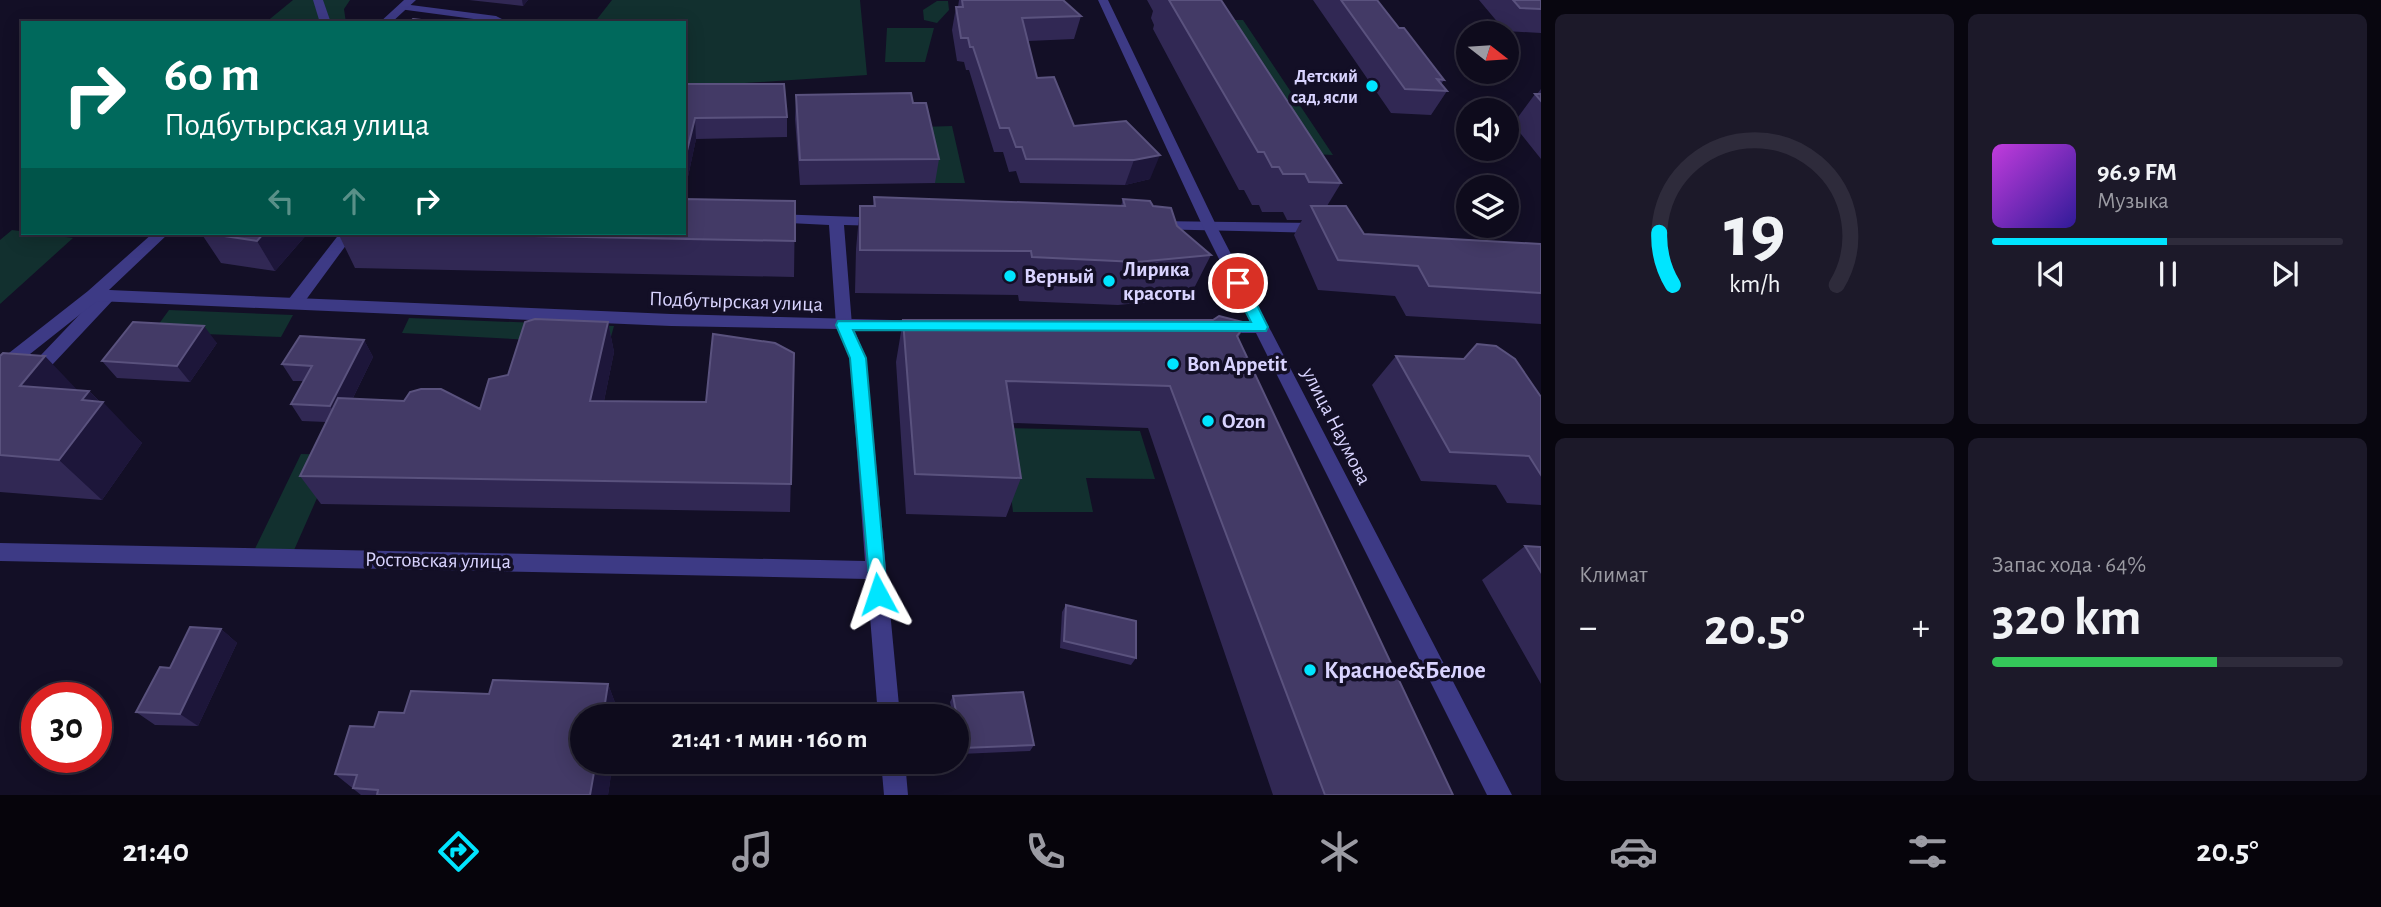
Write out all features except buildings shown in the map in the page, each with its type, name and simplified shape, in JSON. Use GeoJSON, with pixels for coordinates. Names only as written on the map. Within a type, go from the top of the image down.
{"type":"FeatureCollection","features":[{"type":"Feature","properties":{"kind":"street"},"geometry":{"type":"LineString","coordinates":[[318,0],[325,21]]}},
{"type":"Feature","properties":{"kind":"street","name":"улица Наумова"},"geometry":{"type":"LineString","coordinates":[[1103,0],[1210,227],[1500,795]]}},
{"type":"Feature","properties":{"kind":"street"},"geometry":{"type":"LineString","coordinates":[[386,21],[407,3],[496,19]]}},
{"type":"Feature","properties":{"kind":"street"},"geometry":{"type":"LineString","coordinates":[[758,219],[892,221]]}},
{"type":"Feature","properties":{"kind":"street"},"geometry":{"type":"LineString","coordinates":[[836,220],[844,325],[858,358],[888,704]]}},
{"type":"Feature","properties":{"kind":"street"},"geometry":{"type":"LineString","coordinates":[[1141,226],[1332,228]]}},
{"type":"Feature","properties":{"kind":"street"},"geometry":{"type":"LineString","coordinates":[[0,409],[101,295],[160,235]]}},
{"type":"Feature","properties":{"kind":"street"},"geometry":{"type":"LineString","coordinates":[[294,304],[346,235]]}},
{"type":"Feature","properties":{"kind":"street"},"geometry":{"type":"LineString","coordinates":[[0,369],[101,295]]}},
{"type":"Feature","properties":{"kind":"street","name":"Подбутырская улица"},"geometry":{"type":"LineString","coordinates":[[101,295],[844,325],[939,326]]}},
{"type":"Feature","properties":{"kind":"street"},"geometry":{"type":"LineString","coordinates":[[1198,327],[1261,327]]}},
{"type":"Feature","properties":{"kind":"street","name":"Ростовская улица"},"geometry":{"type":"LineString","coordinates":[[0,552],[876,570]]}},
{"type":"Feature","properties":{"kind":"street"},"geometry":{"type":"LineString","coordinates":[[894,774],[896,795]]}},
{"type":"Feature","properties":{"kind":"green space"},"geometry":{"type":"Polygon","coordinates":[[[293,0],[350,0],[344,9],[346,21],[267,21],[293,0]]]}},
{"type":"Feature","properties":{"kind":"green space"},"geometry":{"type":"Polygon","coordinates":[[[612,0],[860,0],[867,75],[686,87],[686,21],[596,21],[612,0]]]}},
{"type":"Feature","properties":{"kind":"green space"},"geometry":{"type":"Polygon","coordinates":[[[937,1],[948,1],[949,10],[937,23],[924,20],[923,10],[937,1]]]}},
{"type":"Feature","properties":{"kind":"green space"},"geometry":{"type":"Polygon","coordinates":[[[1225,20],[1243,20],[1333,155],[1312,154],[1225,20]]]}},
{"type":"Feature","properties":{"kind":"green space"},"geometry":{"type":"Polygon","coordinates":[[[887,28],[934,28],[925,62],[885,62],[887,28]]]}},
{"type":"Feature","properties":{"kind":"green space"},"geometry":{"type":"Polygon","coordinates":[[[952,126],[965,183],[935,183],[922,127],[952,126]]]}},
{"type":"Feature","properties":{"kind":"green space"},"geometry":{"type":"Polygon","coordinates":[[[12,230],[21,231],[21,235],[73,238],[0,304],[0,240],[12,230]]]}},
{"type":"Feature","properties":{"kind":"green space"},"geometry":{"type":"Polygon","coordinates":[[[169,310],[293,315],[281,337],[153,332],[169,310]]]}},
{"type":"Feature","properties":{"kind":"green space"},"geometry":{"type":"Polygon","coordinates":[[[409,318],[614,326],[609,344],[402,333],[409,318]]]}},
{"type":"Feature","properties":{"kind":"green space"},"geometry":{"type":"Polygon","coordinates":[[[1003,428],[1140,431],[1155,479],[1086,478],[1093,512],[1013,512],[1003,428]]]}},
{"type":"Feature","properties":{"kind":"green space"},"geometry":{"type":"Polygon","coordinates":[[[301,454],[336,455],[291,557],[251,557],[301,454]]]}},
{"type":"Feature","properties":{"kind":"place","name":"Детский сад, ясли"},"geometry":{"type":"Point","coordinates":[1372,86]}},
{"type":"Feature","properties":{"kind":"place","name":"Верный"},"geometry":{"type":"Point","coordinates":[1010,276]}},
{"type":"Feature","properties":{"kind":"place","name":"Лирика красоты"},"geometry":{"type":"Point","coordinates":[1109,281]}},
{"type":"Feature","properties":{"kind":"place","name":"Bon Appetit"},"geometry":{"type":"Point","coordinates":[1173,364]}},
{"type":"Feature","properties":{"kind":"place","name":"Ozon"},"geometry":{"type":"Point","coordinates":[1208,421]}},
{"type":"Feature","properties":{"kind":"place","name":"Красное&Белое"},"geometry":{"type":"Point","coordinates":[1310,670]}},
{"type":"Feature","properties":{"kind":"route"},"geometry":{"type":"LineString","coordinates":[[878,594],[858,358],[844,325],[1261,327],[1238,283]]}}]}
